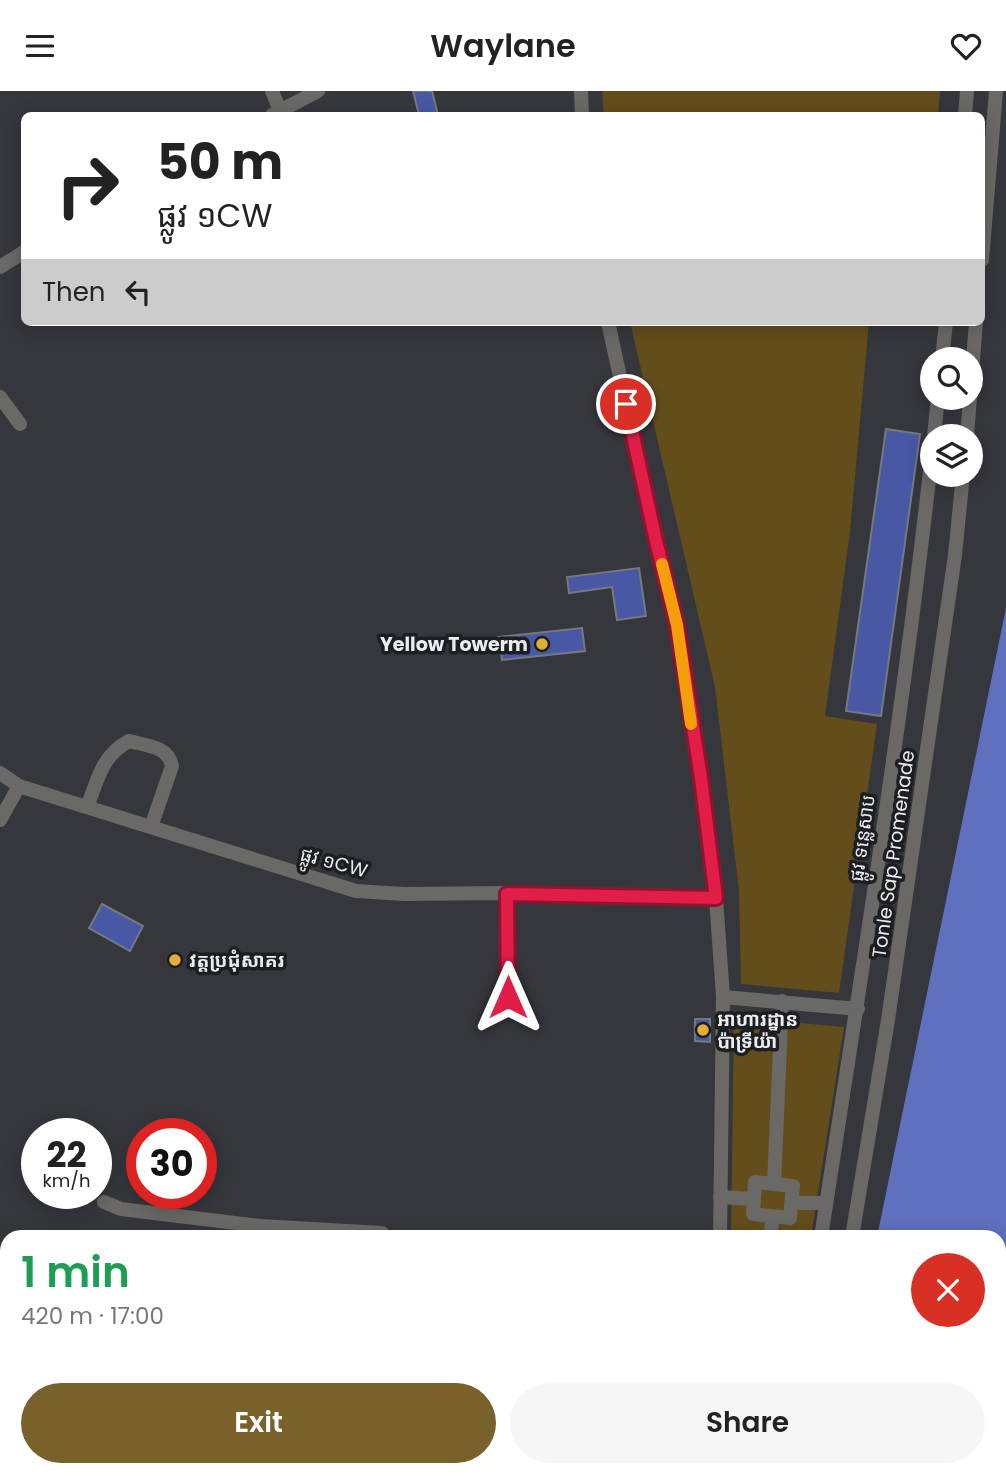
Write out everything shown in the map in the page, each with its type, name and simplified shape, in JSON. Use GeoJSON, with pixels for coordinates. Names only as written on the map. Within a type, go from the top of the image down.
{"type":"FeatureCollection","features":[{"type":"Feature","properties":{"kind":"street"},"geometry":{"type":"LineString","coordinates":[[272,91],[276,112]]}},
{"type":"Feature","properties":{"kind":"street"},"geometry":{"type":"LineString","coordinates":[[278,112],[318,91]]}},
{"type":"Feature","properties":{"kind":"street"},"geometry":{"type":"LineString","coordinates":[[581,91],[582,112]]}},
{"type":"Feature","properties":{"kind":"street"},"geometry":{"type":"LineString","coordinates":[[965,112],[967,91]]}},
{"type":"Feature","properties":{"kind":"street"},"geometry":{"type":"LineString","coordinates":[[985,224],[996,91]]}},
{"type":"Feature","properties":{"kind":"street"},"geometry":{"type":"LineString","coordinates":[[0,267],[21,254]]}},
{"type":"Feature","properties":{"kind":"street"},"geometry":{"type":"LineString","coordinates":[[609,326],[677,625],[701,778],[716,898],[723,997],[720,1230]]}},
{"type":"Feature","properties":{"kind":"street"},"geometry":{"type":"LineString","coordinates":[[943,347],[946,326]]}},
{"type":"Feature","properties":{"kind":"street"},"geometry":{"type":"LineString","coordinates":[[974,347],[976,326]]}},
{"type":"Feature","properties":{"kind":"street"},"geometry":{"type":"LineString","coordinates":[[0,397],[20,424]]}},
{"type":"Feature","properties":{"kind":"street","name":"ផ្លូវ ទន្លេសាប"},"geometry":{"type":"LineString","coordinates":[[822,1230],[858,1009],[929,487]]}},
{"type":"Feature","properties":{"kind":"street","name":"Tonle Sap Promenade"},"geometry":{"type":"LineString","coordinates":[[853,1230],[892,993],[956,555],[962,487]]}},
{"type":"Feature","properties":{"kind":"street"},"geometry":{"type":"LineString","coordinates":[[87,807],[103,766],[117,748],[129,741],[163,750],[170,757],[172,766],[151,827]]}},
{"type":"Feature","properties":{"kind":"street","name":"ផ្លូវ ១CW"},"geometry":{"type":"LineString","coordinates":[[0,773],[19,786],[356,891],[716,898]]}},
{"type":"Feature","properties":{"kind":"street"},"geometry":{"type":"LineString","coordinates":[[0,820],[19,786]]}},
{"type":"Feature","properties":{"kind":"street"},"geometry":{"type":"LineString","coordinates":[[507,894],[508,997]]}},
{"type":"Feature","properties":{"kind":"street"},"geometry":{"type":"LineString","coordinates":[[723,997],[858,1009]]}},
{"type":"Feature","properties":{"kind":"street"},"geometry":{"type":"LineString","coordinates":[[774,1184],[782,1001]]}},
{"type":"Feature","properties":{"kind":"street"},"geometry":{"type":"LineString","coordinates":[[755,1182],[793,1186],[790,1218],[753,1215],[754,1199],[755,1182]]}},
{"type":"Feature","properties":{"kind":"street"},"geometry":{"type":"LineString","coordinates":[[720,1197],[754,1199]]}},
{"type":"Feature","properties":{"kind":"street"},"geometry":{"type":"LineString","coordinates":[[791,1203],[826,1203]]}},
{"type":"Feature","properties":{"kind":"street"},"geometry":{"type":"LineString","coordinates":[[112,1205],[121,1209],[260,1226],[330,1230]]}},
{"type":"Feature","properties":{"kind":"street"},"geometry":{"type":"LineString","coordinates":[[771,1230],[772,1216]]}},
{"type":"Feature","properties":{"kind":"shaded area"},"geometry":{"type":"Polygon","coordinates":[[[602,91],[940,91],[938,112],[604,112],[602,91]]]}},
{"type":"Feature","properties":{"kind":"shaded area"},"geometry":{"type":"Polygon","coordinates":[[[631,326],[869,326],[850,532],[825,716],[877,724],[839,993],[741,984],[739,891],[715,687],[631,326]]]}},
{"type":"Feature","properties":{"kind":"shaded area"},"geometry":{"type":"Polygon","coordinates":[[[734,1017],[844,1027],[812,1230],[731,1230],[734,1017]]]}},
{"type":"Feature","properties":{"kind":"water"},"geometry":{"type":"Polygon","coordinates":[[[1006,608],[1006,1230],[878,1230],[1006,608]]]}},
{"type":"Feature","properties":{"kind":"building"},"geometry":{"type":"Polygon","coordinates":[[[413,91],[432,91],[437,112],[418,112],[413,91]]]}},
{"type":"Feature","properties":{"kind":"building"},"geometry":{"type":"Polygon","coordinates":[[[886,429],[920,434],[881,716],[846,711],[886,429]]]}},
{"type":"Feature","properties":{"kind":"building"},"geometry":{"type":"Polygon","coordinates":[[[639,568],[646,616],[617,620],[612,587],[569,593],[567,577],[639,568]]]}},
{"type":"Feature","properties":{"kind":"building","name":"Yellow Towerm"},"geometry":{"type":"Polygon","coordinates":[[[582,628],[585,651],[502,660],[499,637],[582,628]]]}},
{"type":"Feature","properties":{"kind":"building"},"geometry":{"type":"Polygon","coordinates":[[[102,904],[143,926],[130,951],[89,928],[102,904]]]}},
{"type":"Feature","properties":{"kind":"building","name":"អាហារដ្ឋាន ប៉ាទ្រីយ៉ា"},"geometry":{"type":"Polygon","coordinates":[[[695,1019],[710,1019],[710,1042],[695,1041],[695,1019]]]}},
{"type":"Feature","properties":{"kind":"slow traffic"},"geometry":{"type":"LineString","coordinates":[[662,564],[677,625],[691,724]]}},
{"type":"Feature","properties":{"kind":"place","name":"Yellow Towerm"},"geometry":{"type":"Point","coordinates":[542,644]}},
{"type":"Feature","properties":{"kind":"place","name":"វត្តប្រជុំសាគរ"},"geometry":{"type":"Point","coordinates":[175,960]}},
{"type":"Feature","properties":{"kind":"place","name":"អាហារដ្ឋាន ប៉ាទ្រីយ៉ា"},"geometry":{"type":"Point","coordinates":[703,1030]}},
{"type":"Feature","properties":{"kind":"route"},"geometry":{"type":"LineString","coordinates":[[508,997],[507,894],[716,898],[701,778],[677,625],[626,404]]}}]}
